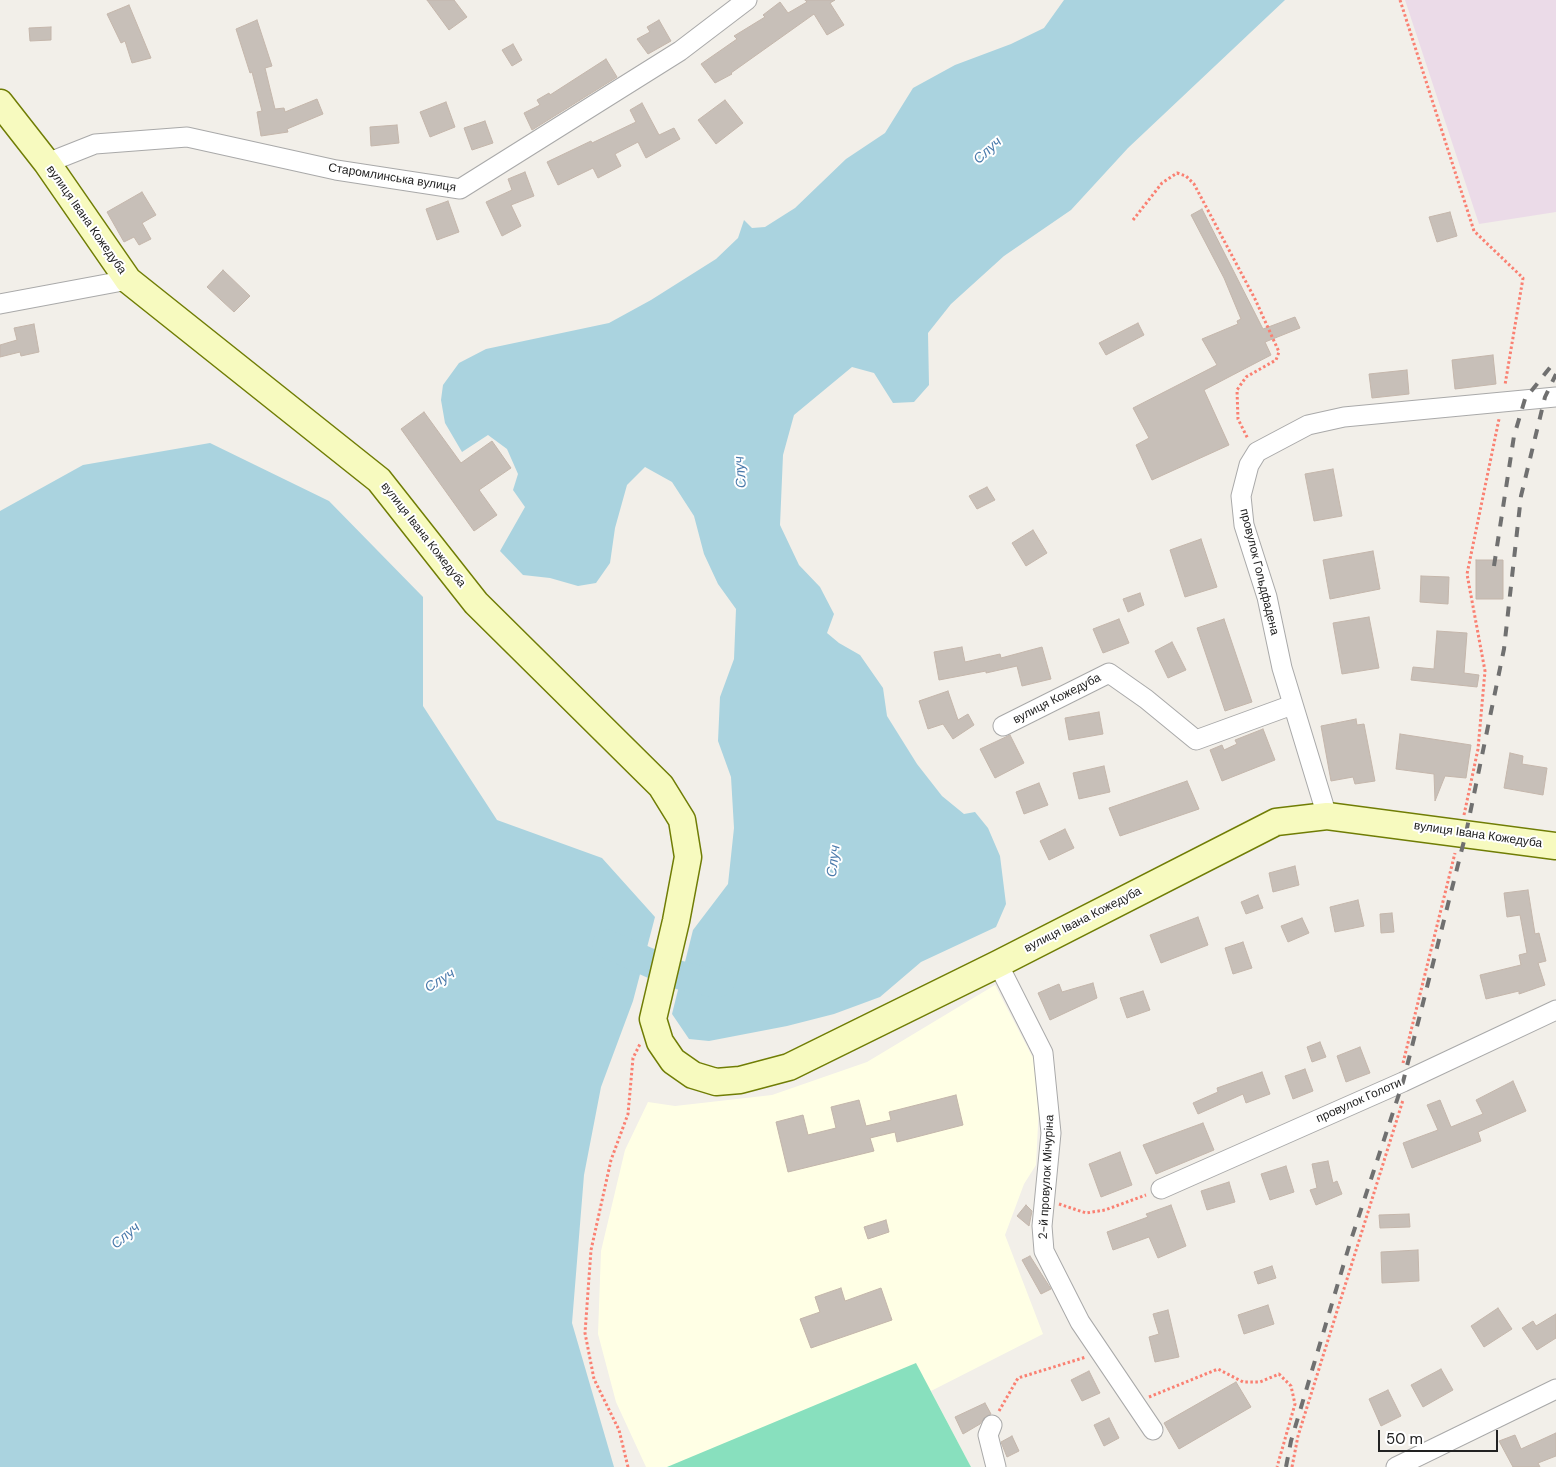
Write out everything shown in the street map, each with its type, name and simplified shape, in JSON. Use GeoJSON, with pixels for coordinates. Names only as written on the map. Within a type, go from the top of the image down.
{"type":"FeatureCollection","features":[{"type":"Feature","properties":{"kind":"main road","name":"вулиця Івана Кожедуба"},"geometry":{"type":"LineString","coordinates":[[0,104],[47,162],[128,280],[379,480],[476,604],[661,786],[682,820],[688,857],[676,921],[653,1019],[660,1042],[673,1061],[693,1076],[716,1082],[740,1080],[789,1067],[998,964],[1276,822],[1327,816],[1556,846]]}},
{"type":"Feature","properties":{"kind":"street","name":"Старомлинська вулиця"},"geometry":{"type":"LineString","coordinates":[[47,162],[95,144],[187,138],[336,170],[460,189],[680,51],[747,0]]}},
{"type":"Feature","properties":{"kind":"street"},"geometry":{"type":"LineString","coordinates":[[0,304],[128,280]]}},
{"type":"Feature","properties":{"kind":"street"},"geometry":{"type":"LineString","coordinates":[[1257,452],[1308,426],[1344,417],[1556,397]]}},
{"type":"Feature","properties":{"kind":"street","name":"провулок Гольдфадена"},"geometry":{"type":"LineString","coordinates":[[1257,452],[1248,464],[1241,496],[1244,525],[1267,597],[1292,705],[1327,816]]}},
{"type":"Feature","properties":{"kind":"street","name":"вулиця Кожедуба"},"geometry":{"type":"LineString","coordinates":[[1003,726],[1108,673],[1146,699],[1196,740],[1292,705]]}},
{"type":"Feature","properties":{"kind":"street","name":"2-й провулок Мічуріна"},"geometry":{"type":"LineString","coordinates":[[998,964],[1043,1053],[1051,1133],[1042,1226],[1044,1251],[1080,1322],[1153,1430]]}},
{"type":"Feature","properties":{"kind":"street","name":"провулок Голоти"},"geometry":{"type":"LineString","coordinates":[[1161,1190],[1403,1082],[1556,1010]]}},
{"type":"Feature","properties":{"kind":"street"},"geometry":{"type":"LineString","coordinates":[[1396,1467],[1556,1389]]}},
{"type":"Feature","properties":{"kind":"street"},"geometry":{"type":"LineString","coordinates":[[992,1425],[988,1435],[996,1467]]}},
{"type":"Feature","properties":{"kind":"path"},"geometry":{"type":"LineString","coordinates":[[1292,1467],[1298,1436],[1406,1090],[1400,1076],[1460,832],[1478,749],[1485,671],[1466,574],[1502,401],[1523,278],[1474,231],[1400,0]]}},
{"type":"Feature","properties":{"kind":"path"},"geometry":{"type":"LineString","coordinates":[[1133,220],[1162,183],[1177,173],[1186,176],[1194,184],[1255,299],[1279,352],[1276,360],[1246,377],[1237,390],[1238,419],[1244,435],[1257,452]]}},
{"type":"Feature","properties":{"kind":"path"},"geometry":{"type":"LineString","coordinates":[[628,1467],[619,1430],[594,1379],[585,1332],[591,1250],[611,1160],[628,1114],[632,1058],[653,1019]]}},
{"type":"Feature","properties":{"kind":"path"},"geometry":{"type":"LineString","coordinates":[[1044,1199],[1086,1213],[1105,1210],[1161,1190]]}},
{"type":"Feature","properties":{"kind":"path"},"geometry":{"type":"LineString","coordinates":[[992,1425],[1004,1400],[1018,1378],[1100,1352]]}},
{"type":"Feature","properties":{"kind":"path"},"geometry":{"type":"LineString","coordinates":[[1135,1403],[1218,1369],[1243,1382],[1260,1382],[1279,1374],[1291,1386],[1294,1404],[1277,1467]]}},
{"type":"Feature","properties":{"kind":"shaded area"},"geometry":{"type":"Polygon","coordinates":[[[1405,0],[1556,0],[1556,212],[1479,224],[1405,0]]]}},
{"type":"Feature","properties":{"kind":"shaded area"},"geometry":{"type":"Polygon","coordinates":[[[995,985],[1033,1058],[1039,1105],[1036,1165],[1024,1184],[1005,1235],[1043,1334],[931,1391],[971,1467],[646,1467],[616,1402],[598,1334],[601,1251],[625,1150],[648,1102],[675,1106],[772,1095],[867,1062],[995,985]]]}},
{"type":"Feature","properties":{"kind":"green space"},"geometry":{"type":"Polygon","coordinates":[[[916,1363],[971,1467],[667,1467],[916,1363]]]}},
{"type":"Feature","properties":{"kind":"water"},"geometry":{"type":"Polygon","coordinates":[[[1064,0],[1285,0],[1128,148],[1071,210],[1004,256],[951,304],[928,333],[929,385],[914,402],[893,403],[874,373],[852,367],[794,415],[783,455],[780,525],[799,565],[820,587],[834,614],[827,633],[839,643],[860,655],[883,688],[887,716],[917,764],[942,796],[964,814],[975,812],[988,828],[1000,856],[1006,904],[996,927],[921,962],[880,997],[834,1014],[787,1026],[709,1041],[689,1039],[672,1014],[693,930],[728,884],[734,828],[731,777],[718,741],[720,697],[734,659],[736,609],[718,584],[704,554],[694,516],[672,482],[645,467],[627,485],[615,528],[610,563],[596,583],[578,586],[550,578],[523,575],[500,551],[525,507],[513,490],[518,474],[507,449],[488,435],[462,452],[445,423],[441,400],[443,385],[459,363],[486,349],[609,323],[651,300],[716,259],[738,238],[744,220],[752,228],[765,227],[795,208],[846,159],[885,133],[913,88],[955,65],[1011,44],[1044,28],[1064,0]]]}},
{"type":"Feature","properties":{"kind":"water"},"geometry":{"type":"Polygon","coordinates":[[[210,443],[329,501],[423,597],[423,706],[497,820],[602,858],[655,917],[633,1001],[601,1087],[584,1175],[572,1323],[614,1467],[0,1467],[0,511],[83,465],[210,443]]]}},
{"type":"Feature","properties":{"kind":"building"},"geometry":{"type":"Polygon","coordinates":[[[427,0],[454,0],[467,17],[449,30],[427,0]]]}},
{"type":"Feature","properties":{"kind":"building"},"geometry":{"type":"Polygon","coordinates":[[[805,0],[835,0],[830,3],[844,25],[827,35],[814,14],[732,74],[715,83],[701,64],[737,39],[734,36],[765,17],[763,15],[780,2],[788,13],[807,2],[805,0]]]}},
{"type":"Feature","properties":{"kind":"building"},"geometry":{"type":"Polygon","coordinates":[[[129,5],[151,58],[132,63],[125,41],[121,43],[107,14],[129,5]]]}},
{"type":"Feature","properties":{"kind":"building"},"geometry":{"type":"Polygon","coordinates":[[[257,20],[272,66],[265,68],[275,109],[284,108],[285,112],[317,99],[323,114],[287,129],[288,132],[261,136],[257,112],[262,111],[252,72],[250,73],[236,29],[257,20]]]}},
{"type":"Feature","properties":{"kind":"building"},"geometry":{"type":"Polygon","coordinates":[[[659,20],[671,41],[648,54],[637,39],[650,32],[647,27],[659,20]]]}},
{"type":"Feature","properties":{"kind":"building"},"geometry":{"type":"Polygon","coordinates":[[[51,27],[51,40],[30,41],[29,28],[51,27]]]}},
{"type":"Feature","properties":{"kind":"building"},"geometry":{"type":"Polygon","coordinates":[[[513,44],[522,60],[512,66],[502,50],[513,44]]]}},
{"type":"Feature","properties":{"kind":"building"},"geometry":{"type":"Polygon","coordinates":[[[606,59],[617,77],[532,130],[524,113],[540,105],[537,100],[549,93],[550,95],[606,59]]]}},
{"type":"Feature","properties":{"kind":"building"},"geometry":{"type":"Polygon","coordinates":[[[725,100],[743,123],[716,144],[698,120],[725,100]]]}},
{"type":"Feature","properties":{"kind":"building"},"geometry":{"type":"Polygon","coordinates":[[[446,102],[455,127],[430,137],[420,112],[446,102]]]}},
{"type":"Feature","properties":{"kind":"building"},"geometry":{"type":"Polygon","coordinates":[[[642,103],[659,135],[674,128],[680,139],[646,158],[638,142],[615,154],[621,166],[598,178],[593,168],[558,185],[547,162],[636,122],[630,110],[642,103]]]}},
{"type":"Feature","properties":{"kind":"building"},"geometry":{"type":"Polygon","coordinates":[[[485,121],[493,143],[472,150],[464,128],[485,121]]]}},
{"type":"Feature","properties":{"kind":"building"},"geometry":{"type":"Polygon","coordinates":[[[397,125],[399,143],[371,146],[370,127],[397,125]]]}},
{"type":"Feature","properties":{"kind":"building"},"geometry":{"type":"Polygon","coordinates":[[[525,172],[534,196],[511,205],[521,226],[502,236],[486,202],[512,190],[508,179],[525,172]]]}},
{"type":"Feature","properties":{"kind":"building"},"geometry":{"type":"Polygon","coordinates":[[[142,192],[156,215],[142,223],[151,239],[139,245],[134,237],[124,242],[107,212],[142,192]]]}},
{"type":"Feature","properties":{"kind":"building"},"geometry":{"type":"Polygon","coordinates":[[[448,201],[459,232],[437,240],[426,209],[448,201]]]}},
{"type":"Feature","properties":{"kind":"building"},"geometry":{"type":"Polygon","coordinates":[[[1202,209],[1263,329],[1295,317],[1300,328],[1265,342],[1271,355],[1204,390],[1229,445],[1152,480],[1136,445],[1149,438],[1133,408],[1217,365],[1202,339],[1238,324],[1237,321],[1241,319],[1224,278],[1191,215],[1202,209]]]}},
{"type":"Feature","properties":{"kind":"building"},"geometry":{"type":"Polygon","coordinates":[[[1450,212],[1457,236],[1437,242],[1429,217],[1450,212]]]}},
{"type":"Feature","properties":{"kind":"building"},"geometry":{"type":"Polygon","coordinates":[[[223,270],[250,296],[234,312],[207,287],[223,270]]]}},
{"type":"Feature","properties":{"kind":"building"},"geometry":{"type":"Polygon","coordinates":[[[1138,323],[1144,335],[1106,355],[1099,343],[1138,323]]]}},
{"type":"Feature","properties":{"kind":"building"},"geometry":{"type":"Polygon","coordinates":[[[34,324],[39,352],[21,356],[20,352],[0,357],[0,345],[17,340],[14,328],[34,324]]]}},
{"type":"Feature","properties":{"kind":"building"},"geometry":{"type":"Polygon","coordinates":[[[1493,355],[1496,384],[1455,389],[1452,360],[1493,355]]]}},
{"type":"Feature","properties":{"kind":"building"},"geometry":{"type":"Polygon","coordinates":[[[1407,370],[1409,394],[1372,398],[1369,374],[1407,370]]]}},
{"type":"Feature","properties":{"kind":"building"},"geometry":{"type":"Polygon","coordinates":[[[424,412],[461,463],[492,441],[511,468],[479,490],[497,515],[474,531],[401,429],[424,412]]]}},
{"type":"Feature","properties":{"kind":"building"},"geometry":{"type":"Polygon","coordinates":[[[1333,469],[1342,516],[1314,521],[1305,474],[1333,469]]]}},
{"type":"Feature","properties":{"kind":"building"},"geometry":{"type":"Polygon","coordinates":[[[987,487],[995,500],[977,509],[969,496],[987,487]]]}},
{"type":"Feature","properties":{"kind":"building"},"geometry":{"type":"Polygon","coordinates":[[[1033,530],[1047,553],[1026,566],[1012,543],[1033,530]]]}},
{"type":"Feature","properties":{"kind":"building"},"geometry":{"type":"Polygon","coordinates":[[[1201,539],[1217,587],[1185,597],[1170,550],[1201,539]]]}},
{"type":"Feature","properties":{"kind":"building"},"geometry":{"type":"Polygon","coordinates":[[[1373,551],[1380,589],[1330,599],[1323,560],[1373,551]]]}},
{"type":"Feature","properties":{"kind":"building"},"geometry":{"type":"Polygon","coordinates":[[[1476,560],[1503,560],[1503,599],[1476,599],[1476,560]]]}},
{"type":"Feature","properties":{"kind":"building"},"geometry":{"type":"Polygon","coordinates":[[[1421,576],[1449,577],[1448,604],[1420,602],[1421,576]]]}},
{"type":"Feature","properties":{"kind":"building"},"geometry":{"type":"Polygon","coordinates":[[[1140,593],[1144,605],[1128,612],[1123,599],[1140,593]]]}},
{"type":"Feature","properties":{"kind":"building"},"geometry":{"type":"Polygon","coordinates":[[[1369,617],[1379,668],[1342,674],[1333,623],[1369,617]]]}},
{"type":"Feature","properties":{"kind":"building"},"geometry":{"type":"Polygon","coordinates":[[[1119,619],[1129,643],[1103,653],[1093,629],[1119,619]]]}},
{"type":"Feature","properties":{"kind":"building"},"geometry":{"type":"Polygon","coordinates":[[[1224,619],[1252,702],[1225,711],[1197,628],[1224,619]]]}},
{"type":"Feature","properties":{"kind":"building"},"geometry":{"type":"Polygon","coordinates":[[[1437,631],[1467,633],[1464,673],[1479,675],[1477,687],[1411,680],[1413,667],[1434,669],[1437,631]]]}},
{"type":"Feature","properties":{"kind":"building"},"geometry":{"type":"Polygon","coordinates":[[[1172,642],[1186,670],[1168,678],[1155,651],[1172,642]]]}},
{"type":"Feature","properties":{"kind":"building"},"geometry":{"type":"Polygon","coordinates":[[[962,647],[965,662],[1000,654],[1001,658],[1042,647],[1051,679],[1022,686],[1017,666],[939,680],[934,652],[962,647]]]}},
{"type":"Feature","properties":{"kind":"building"},"geometry":{"type":"Polygon","coordinates":[[[948,691],[958,720],[968,714],[974,725],[953,739],[943,724],[928,729],[919,701],[948,691]]]}},
{"type":"Feature","properties":{"kind":"building"},"geometry":{"type":"Polygon","coordinates":[[[1099,712],[1103,734],[1069,740],[1065,718],[1099,712]]]}},
{"type":"Feature","properties":{"kind":"building"},"geometry":{"type":"Polygon","coordinates":[[[1356,719],[1357,725],[1364,724],[1375,781],[1355,784],[1353,777],[1331,781],[1321,726],[1356,719]]]}},
{"type":"Feature","properties":{"kind":"building"},"geometry":{"type":"Polygon","coordinates":[[[1263,729],[1275,760],[1222,781],[1210,750],[1222,745],[1224,750],[1237,744],[1235,740],[1263,729]]]}},
{"type":"Feature","properties":{"kind":"building"},"geometry":{"type":"Polygon","coordinates":[[[1400,734],[1471,745],[1466,778],[1445,776],[1435,801],[1434,774],[1396,769],[1400,734]]]}},
{"type":"Feature","properties":{"kind":"building"},"geometry":{"type":"Polygon","coordinates":[[[1010,735],[1024,763],[995,778],[980,749],[1010,735]]]}},
{"type":"Feature","properties":{"kind":"building"},"geometry":{"type":"Polygon","coordinates":[[[1510,753],[1523,756],[1522,764],[1547,768],[1543,795],[1504,788],[1510,753]]]}},
{"type":"Feature","properties":{"kind":"building"},"geometry":{"type":"Polygon","coordinates":[[[1104,766],[1110,792],[1079,799],[1073,773],[1104,766]]]}},
{"type":"Feature","properties":{"kind":"building"},"geometry":{"type":"Polygon","coordinates":[[[1187,781],[1199,809],[1120,836],[1109,808],[1187,781]]]}},
{"type":"Feature","properties":{"kind":"building"},"geometry":{"type":"Polygon","coordinates":[[[1039,783],[1048,805],[1024,814],[1016,792],[1039,783]]]}},
{"type":"Feature","properties":{"kind":"building"},"geometry":{"type":"Polygon","coordinates":[[[1065,829],[1074,848],[1049,860],[1040,841],[1065,829]]]}},
{"type":"Feature","properties":{"kind":"building"},"geometry":{"type":"Polygon","coordinates":[[[1295,866],[1299,885],[1273,892],[1269,873],[1295,866]]]}},
{"type":"Feature","properties":{"kind":"building"},"geometry":{"type":"Polygon","coordinates":[[[1528,890],[1535,934],[1539,933],[1546,961],[1538,963],[1545,985],[1519,994],[1519,991],[1486,999],[1480,975],[1521,965],[1519,955],[1527,953],[1520,915],[1507,917],[1504,893],[1528,890]]]}},
{"type":"Feature","properties":{"kind":"building"},"geometry":{"type":"Polygon","coordinates":[[[1258,895],[1263,908],[1246,914],[1241,902],[1258,895]]]}},
{"type":"Feature","properties":{"kind":"building"},"geometry":{"type":"Polygon","coordinates":[[[1358,900],[1364,926],[1335,932],[1330,907],[1358,900]]]}},
{"type":"Feature","properties":{"kind":"building"},"geometry":{"type":"Polygon","coordinates":[[[1392,913],[1394,932],[1381,933],[1380,914],[1392,913]]]}},
{"type":"Feature","properties":{"kind":"building"},"geometry":{"type":"Polygon","coordinates":[[[1198,917],[1208,945],[1161,963],[1150,935],[1198,917]]]}},
{"type":"Feature","properties":{"kind":"building"},"geometry":{"type":"Polygon","coordinates":[[[1302,918],[1309,933],[1288,942],[1281,926],[1302,918]]]}},
{"type":"Feature","properties":{"kind":"building"},"geometry":{"type":"Polygon","coordinates":[[[1243,942],[1252,968],[1233,974],[1225,948],[1243,942]]]}},
{"type":"Feature","properties":{"kind":"building"},"geometry":{"type":"Polygon","coordinates":[[[1093,983],[1097,998],[1050,1020],[1038,993],[1059,984],[1062,992],[1093,983]]]}},
{"type":"Feature","properties":{"kind":"building"},"geometry":{"type":"Polygon","coordinates":[[[1143,991],[1150,1010],[1127,1018],[1120,998],[1143,991]]]}},
{"type":"Feature","properties":{"kind":"building"},"geometry":{"type":"Polygon","coordinates":[[[1320,1042],[1326,1057],[1312,1062],[1307,1047],[1320,1042]]]}},
{"type":"Feature","properties":{"kind":"building"},"geometry":{"type":"Polygon","coordinates":[[[1360,1047],[1370,1073],[1346,1082],[1337,1056],[1360,1047]]]}},
{"type":"Feature","properties":{"kind":"building"},"geometry":{"type":"Polygon","coordinates":[[[1305,1069],[1313,1091],[1293,1099],[1285,1076],[1305,1069]]]}},
{"type":"Feature","properties":{"kind":"building"},"geometry":{"type":"Polygon","coordinates":[[[1262,1072],[1270,1094],[1246,1103],[1243,1094],[1198,1114],[1193,1103],[1218,1092],[1217,1088],[1262,1072]]]}},
{"type":"Feature","properties":{"kind":"building"},"geometry":{"type":"Polygon","coordinates":[[[1513,1081],[1526,1111],[1478,1132],[1481,1141],[1412,1168],[1403,1143],[1438,1130],[1427,1105],[1440,1100],[1451,1127],[1483,1114],[1476,1100],[1513,1081]]]}},
{"type":"Feature","properties":{"kind":"building"},"geometry":{"type":"Polygon","coordinates":[[[956,1095],[963,1125],[897,1142],[895,1132],[870,1138],[874,1151],[788,1172],[776,1122],[803,1115],[808,1135],[836,1128],[831,1107],[859,1100],[866,1126],[891,1120],[889,1112],[956,1095]]]}},
{"type":"Feature","properties":{"kind":"building"},"geometry":{"type":"Polygon","coordinates":[[[1203,1123],[1214,1150],[1156,1174],[1143,1145],[1203,1123]]]}},
{"type":"Feature","properties":{"kind":"building"},"geometry":{"type":"Polygon","coordinates":[[[1120,1152],[1132,1185],[1101,1197],[1089,1164],[1120,1152]]]}},
{"type":"Feature","properties":{"kind":"building"},"geometry":{"type":"Polygon","coordinates":[[[1328,1161],[1333,1183],[1337,1181],[1342,1194],[1316,1205],[1310,1190],[1317,1188],[1312,1164],[1328,1161]]]}},
{"type":"Feature","properties":{"kind":"building"},"geometry":{"type":"Polygon","coordinates":[[[1286,1166],[1294,1192],[1270,1200],[1261,1174],[1286,1166]]]}},
{"type":"Feature","properties":{"kind":"building"},"geometry":{"type":"Polygon","coordinates":[[[1229,1182],[1235,1202],[1207,1210],[1201,1191],[1229,1182]]]}},
{"type":"Feature","properties":{"kind":"building"},"geometry":{"type":"Polygon","coordinates":[[[1026,1205],[1032,1211],[1029,1226],[1017,1216],[1026,1205]]]}},
{"type":"Feature","properties":{"kind":"building"},"geometry":{"type":"Polygon","coordinates":[[[1171,1205],[1186,1246],[1158,1258],[1149,1237],[1113,1250],[1107,1232],[1148,1217],[1146,1214],[1171,1205]]]}},
{"type":"Feature","properties":{"kind":"building"},"geometry":{"type":"Polygon","coordinates":[[[1409,1214],[1410,1227],[1380,1228],[1379,1215],[1409,1214]]]}},
{"type":"Feature","properties":{"kind":"building"},"geometry":{"type":"Polygon","coordinates":[[[886,1220],[889,1232],[868,1239],[864,1227],[886,1220]]]}},
{"type":"Feature","properties":{"kind":"building"},"geometry":{"type":"Polygon","coordinates":[[[1418,1250],[1419,1281],[1382,1283],[1381,1252],[1418,1250]]]}},
{"type":"Feature","properties":{"kind":"building"},"geometry":{"type":"Polygon","coordinates":[[[1030,1256],[1051,1289],[1041,1294],[1022,1260],[1030,1256]]]}},
{"type":"Feature","properties":{"kind":"building"},"geometry":{"type":"Polygon","coordinates":[[[1272,1266],[1276,1278],[1258,1284],[1254,1272],[1272,1266]]]}},
{"type":"Feature","properties":{"kind":"building"},"geometry":{"type":"Polygon","coordinates":[[[841,1288],[845,1301],[881,1288],[892,1320],[811,1348],[800,1319],[820,1312],[815,1297],[841,1288]]]}},
{"type":"Feature","properties":{"kind":"building"},"geometry":{"type":"Polygon","coordinates":[[[1268,1305],[1274,1324],[1244,1334],[1238,1315],[1268,1305]]]}},
{"type":"Feature","properties":{"kind":"building"},"geometry":{"type":"Polygon","coordinates":[[[1498,1308],[1512,1329],[1484,1347],[1471,1326],[1498,1308]]]}},
{"type":"Feature","properties":{"kind":"building"},"geometry":{"type":"Polygon","coordinates":[[[1168,1310],[1179,1357],[1155,1362],[1149,1337],[1159,1334],[1153,1314],[1168,1310]]]}},
{"type":"Feature","properties":{"kind":"building"},"geometry":{"type":"Polygon","coordinates":[[[1556,1314],[1556,1338],[1537,1350],[1522,1328],[1533,1321],[1536,1326],[1556,1314]]]}},
{"type":"Feature","properties":{"kind":"building"},"geometry":{"type":"Polygon","coordinates":[[[1441,1369],[1453,1390],[1423,1407],[1411,1385],[1441,1369]]]}},
{"type":"Feature","properties":{"kind":"building"},"geometry":{"type":"Polygon","coordinates":[[[1089,1371],[1100,1393],[1082,1401],[1071,1380],[1089,1371]]]}},
{"type":"Feature","properties":{"kind":"building"},"geometry":{"type":"Polygon","coordinates":[[[1236,1382],[1251,1407],[1179,1449],[1164,1423],[1236,1382]]]}},
{"type":"Feature","properties":{"kind":"building"},"geometry":{"type":"Polygon","coordinates":[[[1388,1390],[1401,1416],[1381,1426],[1369,1399],[1388,1390]]]}},
{"type":"Feature","properties":{"kind":"building"},"geometry":{"type":"Polygon","coordinates":[[[985,1403],[991,1414],[985,1417],[980,1424],[963,1434],[955,1417],[985,1403]]]}},
{"type":"Feature","properties":{"kind":"building"},"geometry":{"type":"Polygon","coordinates":[[[1109,1418],[1119,1438],[1104,1446],[1094,1425],[1109,1418]]]}},
{"type":"Feature","properties":{"kind":"building"},"geometry":{"type":"Polygon","coordinates":[[[1556,1433],[1556,1456],[1538,1463],[1540,1467],[1513,1467],[1499,1441],[1515,1435],[1521,1449],[1556,1433]]]}},
{"type":"Feature","properties":{"kind":"building"},"geometry":{"type":"Polygon","coordinates":[[[1012,1436],[1019,1451],[1007,1457],[1001,1442],[1012,1436]]]}},
{"type":"Feature","properties":{"kind":"waterway","name":"Случ"},"geometry":{"type":"LineString","coordinates":[[607,944],[675,974],[709,982],[720,982]]}},
{"type":"Feature","properties":{"kind":"railway"},"geometry":{"type":"LineString","coordinates":[[1494,566],[1514,436],[1525,399],[1556,360]]}},
{"type":"Feature","properties":{"kind":"railway"},"geometry":{"type":"LineString","coordinates":[[1286,1467],[1291,1441],[1350,1243],[1403,1082],[1466,833],[1504,649],[1521,496],[1545,397],[1556,374]]}}]}
